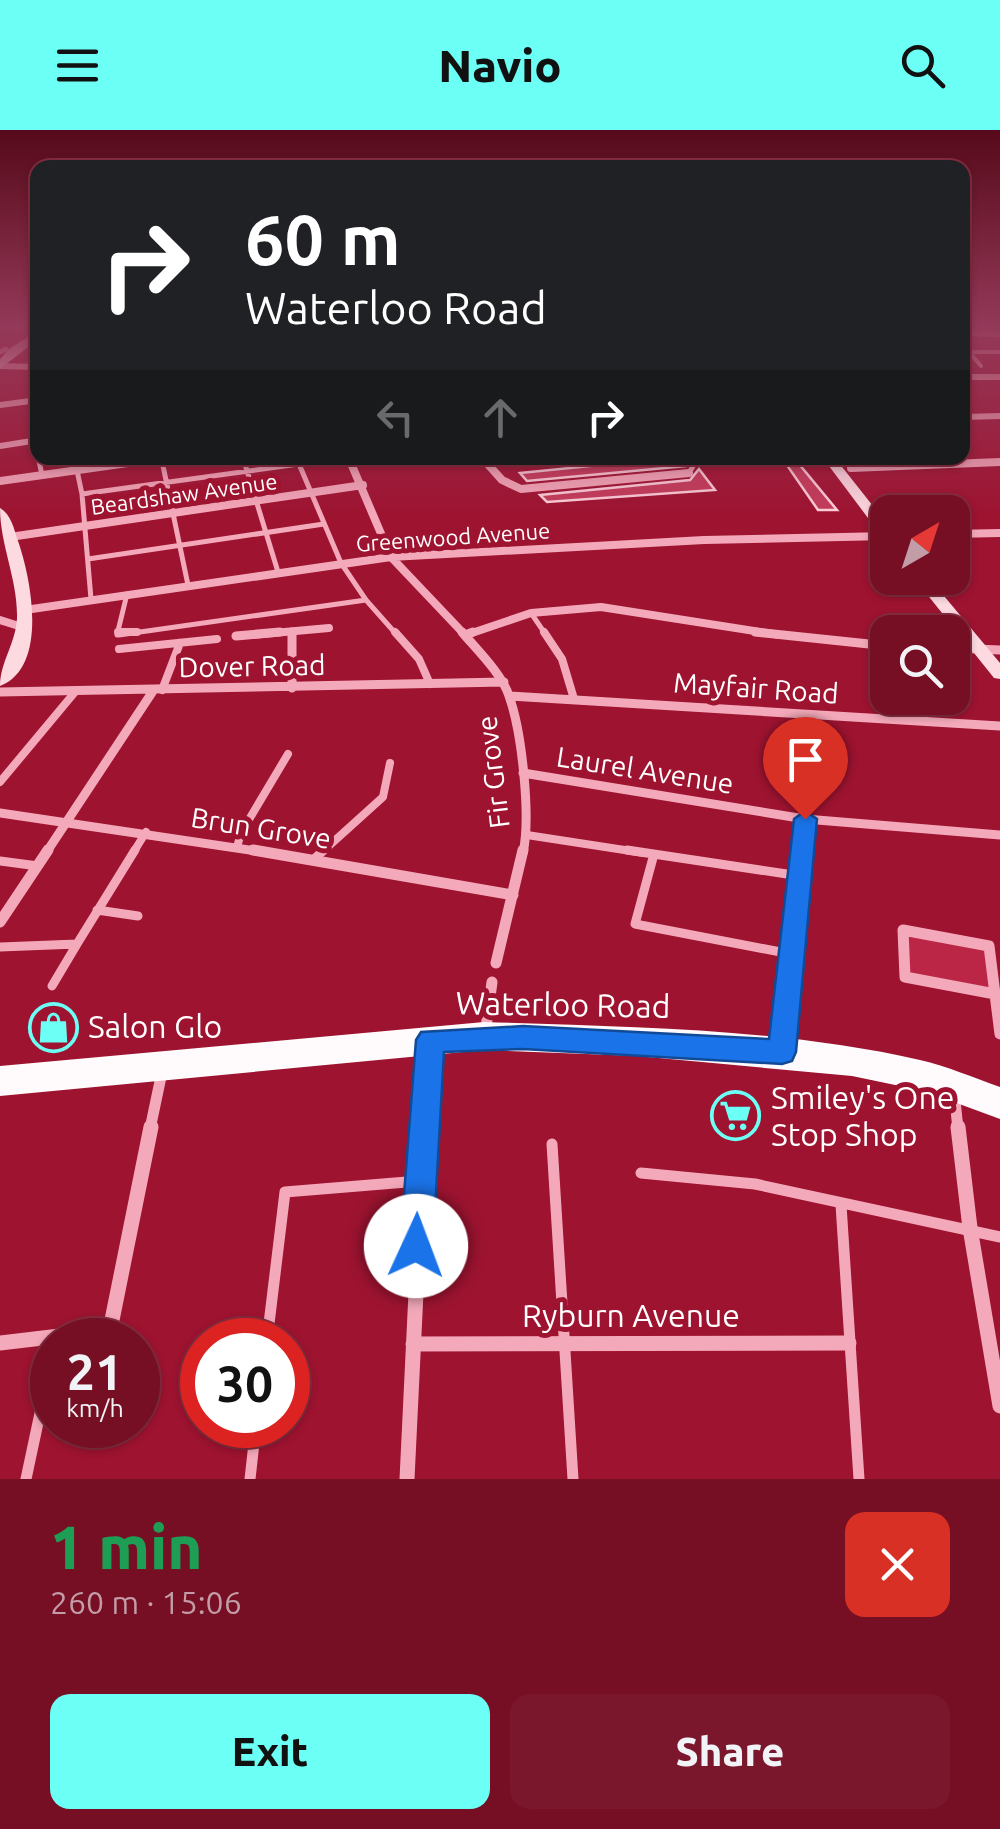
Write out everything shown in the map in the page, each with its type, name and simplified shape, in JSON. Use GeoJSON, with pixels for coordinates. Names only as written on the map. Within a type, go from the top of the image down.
{"type":"FeatureCollection","features":[{"type":"Feature","properties":{"kind":"highway","name":"Waterloo Road"},"geometry":{"type":"LineString","coordinates":[[0,1081],[484,1036],[782,1052],[888,1067],[954,1085],[1000,1103]]}},
{"type":"Feature","properties":{"kind":"main road"},"geometry":{"type":"LineString","coordinates":[[834,465],[870,512]]}},
{"type":"Feature","properties":{"kind":"main road"},"geometry":{"type":"LineString","coordinates":[[0,512],[22,575],[23,618],[16,660],[0,681]]}},
{"type":"Feature","properties":{"kind":"main road"},"geometry":{"type":"LineString","coordinates":[[934,595],[1000,674]]}},
{"type":"Feature","properties":{"kind":"street"},"geometry":{"type":"LineString","coordinates":[[0,405],[30,401]]}},
{"type":"Feature","properties":{"kind":"street"},"geometry":{"type":"LineString","coordinates":[[970,414],[1000,416]]}},
{"type":"Feature","properties":{"kind":"street"},"geometry":{"type":"LineString","coordinates":[[0,446],[30,441]]}},
{"type":"Feature","properties":{"kind":"street"},"geometry":{"type":"LineString","coordinates":[[970,463],[1000,462]]}},
{"type":"Feature","properties":{"kind":"street"},"geometry":{"type":"LineString","coordinates":[[0,481],[108,465]]}},
{"type":"Feature","properties":{"kind":"street"},"geometry":{"type":"LineString","coordinates":[[353,465],[391,556]]}},
{"type":"Feature","properties":{"kind":"street"},"geometry":{"type":"LineString","coordinates":[[489,465],[507,484],[521,489],[689,472]]}},
{"type":"Feature","properties":{"kind":"street"},"geometry":{"type":"LineString","coordinates":[[851,468],[926,465]]}},
{"type":"Feature","properties":{"kind":"street","name":"Beardshaw Avenue"},"geometry":{"type":"LineString","coordinates":[[10,536],[364,486]]}},
{"type":"Feature","properties":{"kind":"street"},"geometry":{"type":"LineString","coordinates":[[970,534],[1000,533]]}},
{"type":"Feature","properties":{"kind":"street","name":"Greenwood Avenue"},"geometry":{"type":"LineString","coordinates":[[23,618],[127,594],[391,556],[870,535]]}},
{"type":"Feature","properties":{"kind":"street","name":"Fir Grove"},"geometry":{"type":"LineString","coordinates":[[391,556],[465,635],[504,682],[510,696],[527,835],[496,963]]}},
{"type":"Feature","properties":{"kind":"street"},"geometry":{"type":"LineString","coordinates":[[465,635],[532,613],[623,608],[753,632],[870,644]]}},
{"type":"Feature","properties":{"kind":"street"},"geometry":{"type":"LineString","coordinates":[[0,620],[23,618]]}},
{"type":"Feature","properties":{"kind":"street"},"geometry":{"type":"LineString","coordinates":[[236,636],[329,628]]}},
{"type":"Feature","properties":{"kind":"street"},"geometry":{"type":"LineString","coordinates":[[292,632],[292,688]]}},
{"type":"Feature","properties":{"kind":"street"},"geometry":{"type":"LineString","coordinates":[[970,649],[1000,650]]}},
{"type":"Feature","properties":{"kind":"street","name":"Dover Road"},"geometry":{"type":"LineString","coordinates":[[0,692],[504,682]]}},
{"type":"Feature","properties":{"kind":"street"},"geometry":{"type":"LineString","coordinates":[[0,922],[158,690]]}},
{"type":"Feature","properties":{"kind":"street","name":"Mayfair Road"},"geometry":{"type":"LineString","coordinates":[[510,696],[1000,726]]}},
{"type":"Feature","properties":{"kind":"street","name":"Laurel Avenue"},"geometry":{"type":"LineString","coordinates":[[522,773],[805,819],[1000,835]]}},
{"type":"Feature","properties":{"kind":"street","name":"Brun Grove"},"geometry":{"type":"LineString","coordinates":[[0,813],[146,832],[513,895]]}},
{"type":"Feature","properties":{"kind":"street"},"geometry":{"type":"LineString","coordinates":[[782,1052],[805,819]]}},
{"type":"Feature","properties":{"kind":"street"},"geometry":{"type":"LineString","coordinates":[[994,994],[905,977],[903,930],[988,946],[1000,1034]]}},
{"type":"Feature","properties":{"kind":"street"},"geometry":{"type":"LineString","coordinates":[[484,1036],[492,982]]}},
{"type":"Feature","properties":{"kind":"street"},"geometry":{"type":"LineString","coordinates":[[406,1479],[418,1181],[430,1040]]}},
{"type":"Feature","properties":{"kind":"street"},"geometry":{"type":"LineString","coordinates":[[112,1318],[163,1066]]}},
{"type":"Feature","properties":{"kind":"street"},"geometry":{"type":"LineString","coordinates":[[954,1085],[970,1228],[1000,1406]]}},
{"type":"Feature","properties":{"kind":"street"},"geometry":{"type":"LineString","coordinates":[[0,1343],[30,1340]]}},
{"type":"Feature","properties":{"kind":"street","name":"Ryburn Avenue"},"geometry":{"type":"LineString","coordinates":[[413,1344],[849,1343]]}},
{"type":"Feature","properties":{"kind":"lane"},"geometry":{"type":"LineString","coordinates":[[40,465],[42,475]]}},
{"type":"Feature","properties":{"kind":"lane"},"geometry":{"type":"LineString","coordinates":[[77,465],[92,600]]}},
{"type":"Feature","properties":{"kind":"lane"},"geometry":{"type":"LineString","coordinates":[[162,465],[188,585]]}},
{"type":"Feature","properties":{"kind":"lane"},"geometry":{"type":"LineString","coordinates":[[246,465],[278,572]]}},
{"type":"Feature","properties":{"kind":"lane"},"geometry":{"type":"LineString","coordinates":[[82,494],[292,465]]}},
{"type":"Feature","properties":{"kind":"lane"},"geometry":{"type":"LineString","coordinates":[[299,465],[341,562],[366,600],[419,659],[430,684]]}},
{"type":"Feature","properties":{"kind":"lane"},"geometry":{"type":"LineString","coordinates":[[689,472],[693,465]]}},
{"type":"Feature","properties":{"kind":"lane"},"geometry":{"type":"LineString","coordinates":[[88,559],[324,524]]}},
{"type":"Feature","properties":{"kind":"lane"},"geometry":{"type":"LineString","coordinates":[[127,594],[118,635],[366,600]]}},
{"type":"Feature","properties":{"kind":"lane"},"geometry":{"type":"LineString","coordinates":[[532,613],[562,659],[574,699]]}},
{"type":"Feature","properties":{"kind":"lane"},"geometry":{"type":"LineString","coordinates":[[119,649],[217,639]]}},
{"type":"Feature","properties":{"kind":"lane"},"geometry":{"type":"LineString","coordinates":[[158,690],[180,643]]}},
{"type":"Feature","properties":{"kind":"lane"},"geometry":{"type":"LineString","coordinates":[[0,782],[75,692]]}},
{"type":"Feature","properties":{"kind":"lane"},"geometry":{"type":"LineString","coordinates":[[237,847],[241,833],[288,754]]}},
{"type":"Feature","properties":{"kind":"lane"},"geometry":{"type":"LineString","coordinates":[[314,859],[383,797],[390,763]]}},
{"type":"Feature","properties":{"kind":"lane"},"geometry":{"type":"LineString","coordinates":[[52,986],[146,832]]}},
{"type":"Feature","properties":{"kind":"lane"},"geometry":{"type":"LineString","coordinates":[[527,835],[800,876]]}},
{"type":"Feature","properties":{"kind":"lane"},"geometry":{"type":"LineString","coordinates":[[654,854],[635,924],[791,954]]}},
{"type":"Feature","properties":{"kind":"lane"},"geometry":{"type":"LineString","coordinates":[[0,861],[38,866]]}},
{"type":"Feature","properties":{"kind":"lane"},"geometry":{"type":"LineString","coordinates":[[97,910],[138,916]]}},
{"type":"Feature","properties":{"kind":"lane"},"geometry":{"type":"LineString","coordinates":[[0,947],[77,944]]}},
{"type":"Feature","properties":{"kind":"lane"},"geometry":{"type":"LineString","coordinates":[[552,1144],[573,1479]]}},
{"type":"Feature","properties":{"kind":"lane"},"geometry":{"type":"LineString","coordinates":[[640,1173],[755,1184],[1000,1237]]}},
{"type":"Feature","properties":{"kind":"lane"},"geometry":{"type":"LineString","coordinates":[[270,1318],[285,1192],[418,1181]]}},
{"type":"Feature","properties":{"kind":"lane"},"geometry":{"type":"LineString","coordinates":[[841,1204],[859,1479]]}},
{"type":"Feature","properties":{"kind":"lane"},"geometry":{"type":"LineString","coordinates":[[26,1479],[33,1448]]}},
{"type":"Feature","properties":{"kind":"lane"},"geometry":{"type":"LineString","coordinates":[[250,1479],[253,1448]]}},
{"type":"Feature","properties":{"kind":"shaded area"},"geometry":{"type":"Polygon","coordinates":[[[903,930],[989,946],[995,994],[905,977],[903,930]]]}},
{"type":"Feature","properties":{"kind":"building"},"geometry":{"type":"Polygon","coordinates":[[[600,465],[687,465],[527,481],[520,473],[600,465]]]}},
{"type":"Feature","properties":{"kind":"building"},"geometry":{"type":"Polygon","coordinates":[[[787,465],[800,465],[837,510],[818,510],[787,465]]]}},
{"type":"Feature","properties":{"kind":"building"},"geometry":{"type":"Polygon","coordinates":[[[699,469],[715,490],[547,502],[540,495],[690,480],[699,469]]]}},
{"type":"Feature","properties":{"kind":"place","name":"Salon Glo"},"geometry":{"type":"Point","coordinates":[53,1027]}},
{"type":"Feature","properties":{"kind":"place","name":"Smiley's One Stop Shop"},"geometry":{"type":"Point","coordinates":[736,1116]}},
{"type":"Feature","properties":{"kind":"route"},"geometry":{"type":"LineString","coordinates":[[416,1246],[430,1040],[484,1036],[782,1052],[805,819]]}}]}
